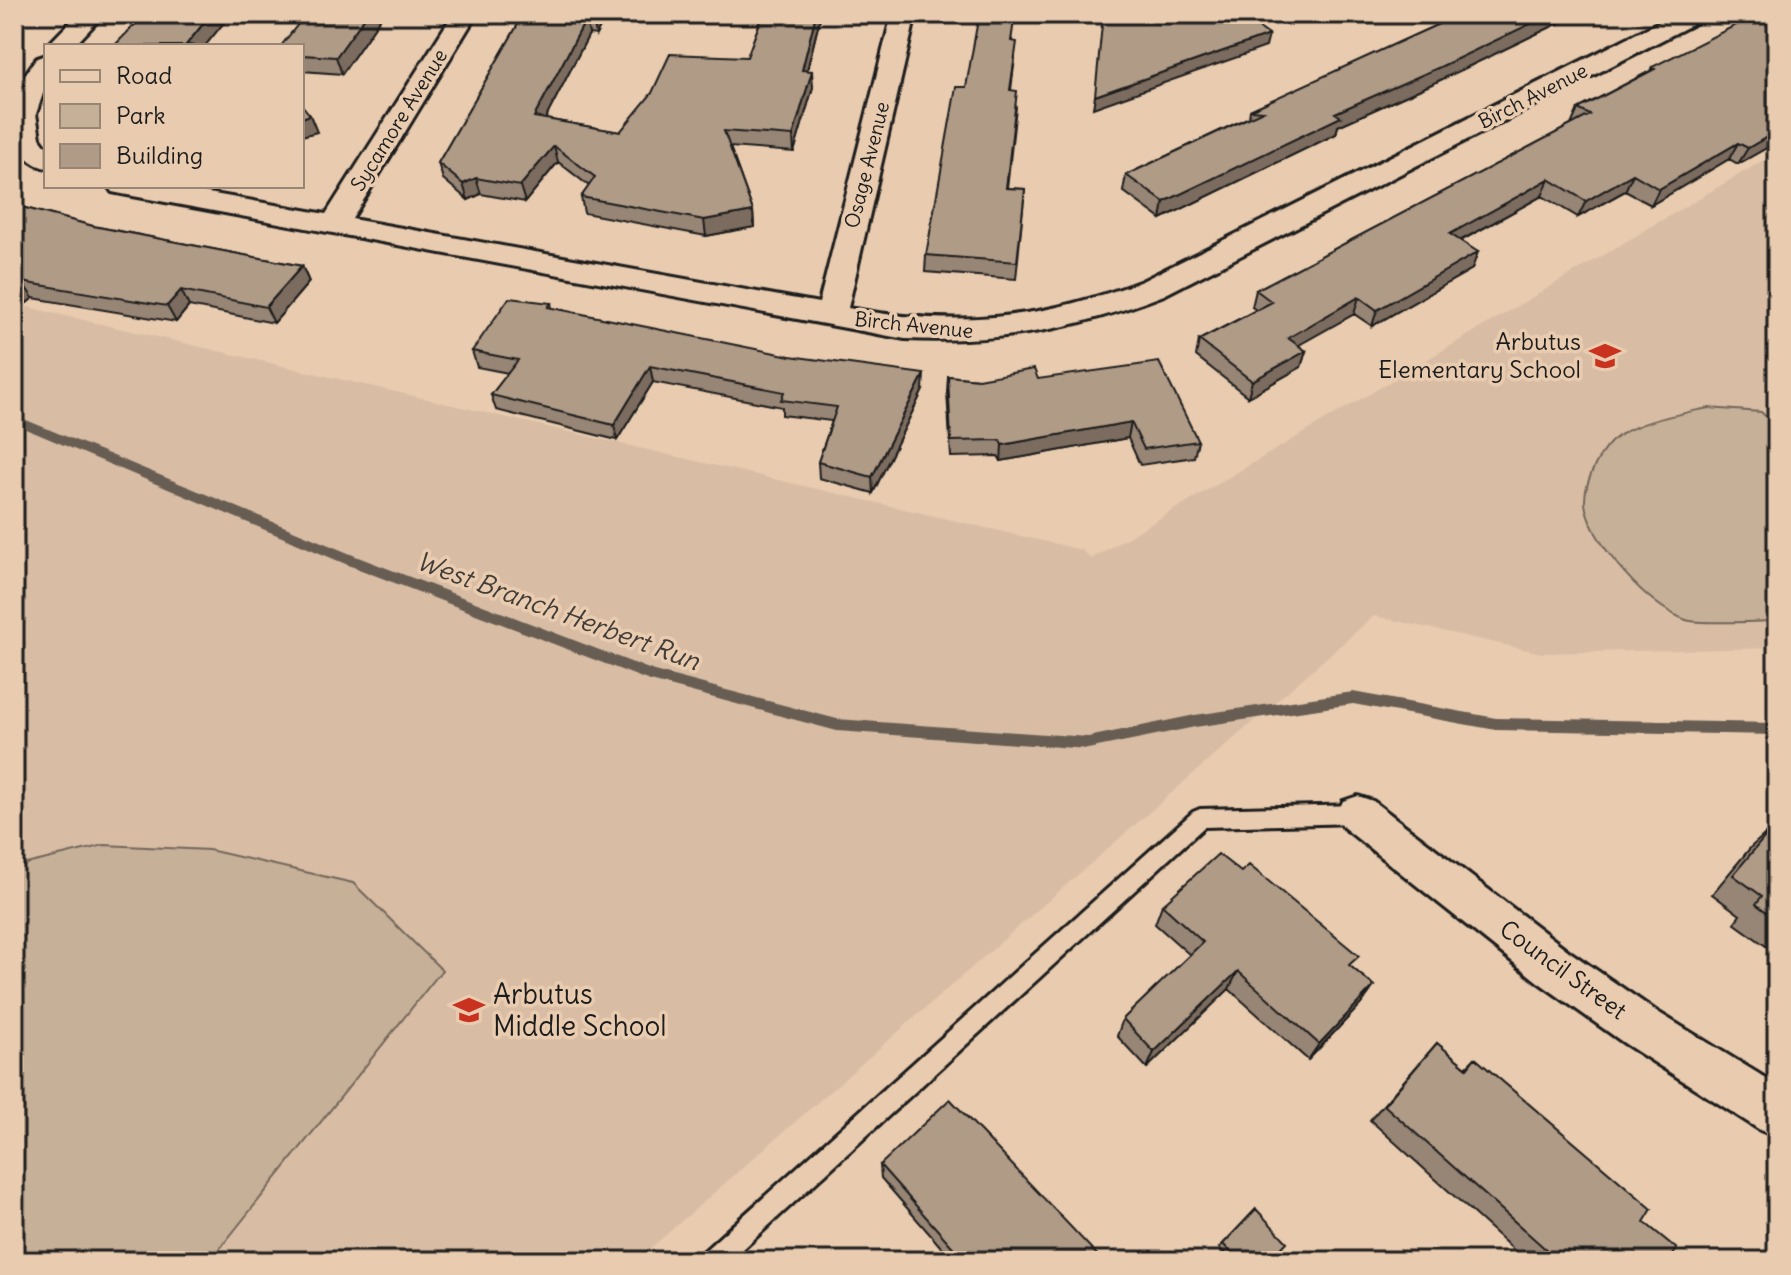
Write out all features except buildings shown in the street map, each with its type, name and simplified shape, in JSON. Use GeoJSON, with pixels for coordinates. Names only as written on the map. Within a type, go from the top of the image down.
{"type":"FeatureCollection","features":[{"type":"Feature","properties":{"kind":"street"},"geometry":{"type":"LineString","coordinates":[[62,44],[92,14]]}},
{"type":"Feature","properties":{"kind":"street","name":"Sycamore Avenue"},"geometry":{"type":"LineString","coordinates":[[334,225],[465,14]]}},
{"type":"Feature","properties":{"kind":"street","name":"Osage Avenue"},"geometry":{"type":"LineString","coordinates":[[831,316],[904,14]]}},
{"type":"Feature","properties":{"kind":"street","name":"Birch Avenue"},"geometry":{"type":"LineString","coordinates":[[133,188],[905,329],[981,332],[1045,325],[1099,310],[1153,288],[1694,14]]}},
{"type":"Feature","properties":{"kind":"street"},"geometry":{"type":"LineString","coordinates":[[44,67],[21,107],[23,135],[33,152],[44,159]]}},
{"type":"Feature","properties":{"kind":"street","name":"Council Street"},"geometry":{"type":"LineString","coordinates":[[1358,814],[1554,967],[1640,1027],[1777,1113]]}},
{"type":"Feature","properties":{"kind":"lane"},"geometry":{"type":"LineString","coordinates":[[712,1261],[1200,818],[1358,814]]}},
{"type":"Feature","properties":{"kind":"shaded area","name":"Arbutus Middle School"},"geometry":{"type":"Polygon","coordinates":[[[1777,152],[1777,648],[1541,653],[1374,616],[636,1261],[14,1261],[14,304],[1082,550],[1091,559],[1777,152]]]}},
{"type":"Feature","properties":{"kind":"green space"},"geometry":{"type":"Polygon","coordinates":[[[1708,408],[1761,412],[1777,427],[1777,620],[1703,622],[1686,620],[1671,613],[1640,589],[1612,558],[1586,509],[1591,473],[1611,442],[1643,424],[1708,408]]]}},
{"type":"Feature","properties":{"kind":"green space"},"geometry":{"type":"Polygon","coordinates":[[[104,845],[209,850],[353,883],[442,970],[210,1261],[14,1261],[14,867],[104,845]]]}},
{"type":"Feature","properties":{"kind":"waterway","name":"West Branch Herbert Run"},"geometry":{"type":"LineString","coordinates":[[14,419],[353,561],[652,676],[837,725],[1088,743],[1195,721],[1353,698],[1496,724],[1777,729]]}},
{"type":"Feature","properties":{"kind":"place","name":"Arbutus Elementary School"},"geometry":{"type":"Point","coordinates":[1605,356]}},
{"type":"Feature","properties":{"kind":"place","name":"Arbutus Middle School"},"geometry":{"type":"Point","coordinates":[469,1010]}}]}
